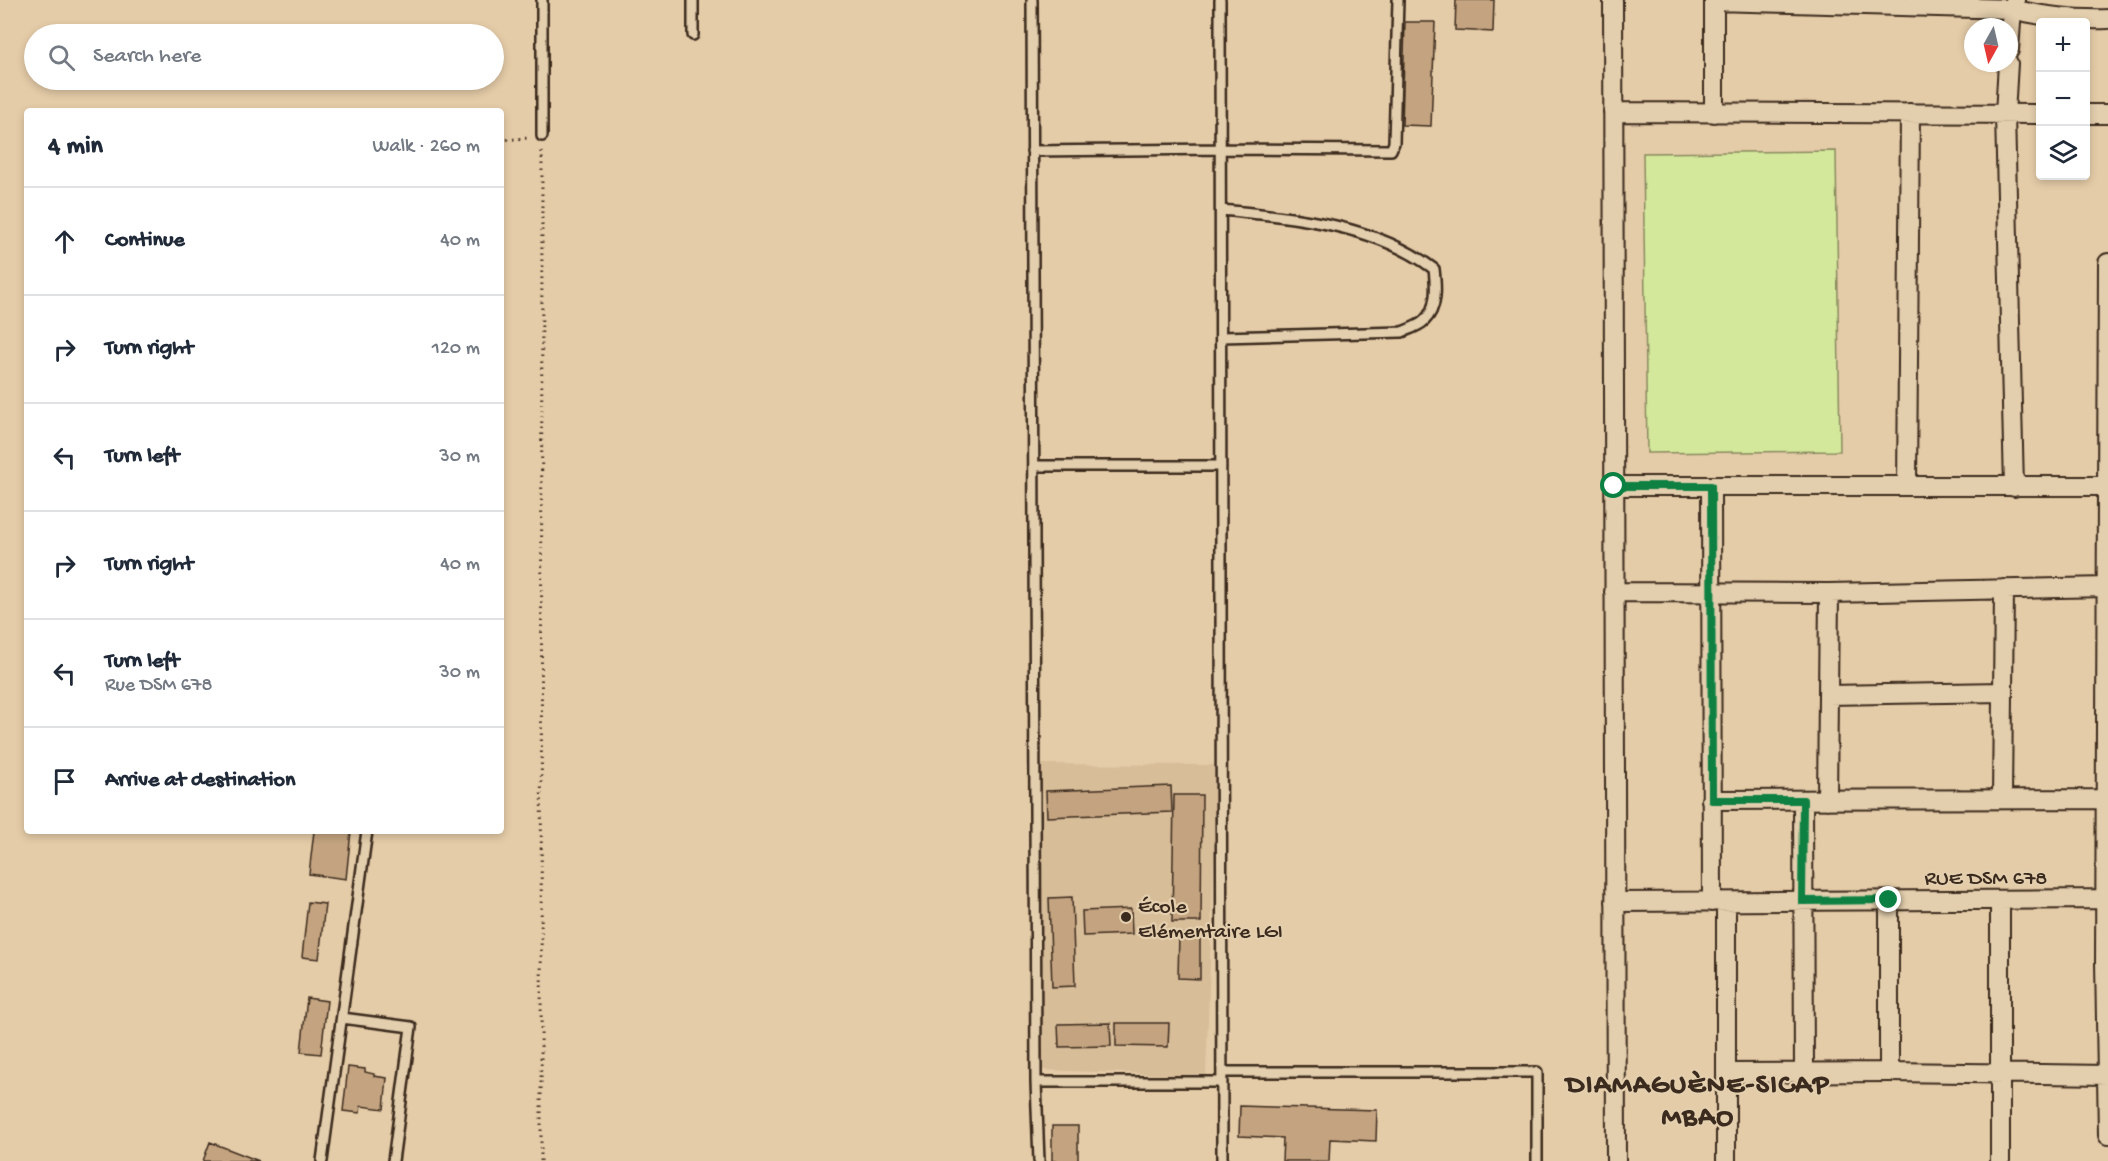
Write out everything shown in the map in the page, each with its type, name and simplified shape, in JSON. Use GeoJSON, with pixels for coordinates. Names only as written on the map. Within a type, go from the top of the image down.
{"type":"FeatureCollection","features":[{"type":"Feature","properties":{"kind":"street"},"geometry":{"type":"LineString","coordinates":[[1613,0],[1616,1161]]}},
{"type":"Feature","properties":{"kind":"street"},"geometry":{"type":"LineString","coordinates":[[1714,113],[1714,1],[2013,5],[2040,16],[2082,20],[2108,19]]}},
{"type":"Feature","properties":{"kind":"street"},"geometry":{"type":"LineString","coordinates":[[2007,72],[2005,114],[2014,486]]}},
{"type":"Feature","properties":{"kind":"street"},"geometry":{"type":"LineString","coordinates":[[1613,112],[2036,114]]}},
{"type":"Feature","properties":{"kind":"street"},"geometry":{"type":"LineString","coordinates":[[1907,486],[1910,113]]}},
{"type":"Feature","properties":{"kind":"street"},"geometry":{"type":"LineString","coordinates":[[2090,114],[2108,114]]}},
{"type":"Feature","properties":{"kind":"street"},"geometry":{"type":"LineString","coordinates":[[2108,263],[2105,899],[2108,1135]]}},
{"type":"Feature","properties":{"kind":"street"},"geometry":{"type":"LineString","coordinates":[[1614,486],[2107,486]]}},
{"type":"Feature","properties":{"kind":"street"},"geometry":{"type":"LineString","coordinates":[[1711,486],[1712,800],[1726,1073],[1726,1161]]}},
{"type":"Feature","properties":{"kind":"street"},"geometry":{"type":"LineString","coordinates":[[1614,592],[1828,592],[2107,587]]}},
{"type":"Feature","properties":{"kind":"street"},"geometry":{"type":"LineString","coordinates":[[2002,799],[2004,589]]}},
{"type":"Feature","properties":{"kind":"street"},"geometry":{"type":"LineString","coordinates":[[1827,800],[1828,592]]}},
{"type":"Feature","properties":{"kind":"street"},"geometry":{"type":"LineString","coordinates":[[1828,695],[2003,692]]}},
{"type":"Feature","properties":{"kind":"street"},"geometry":{"type":"LineString","coordinates":[[1712,800],[2107,799]]}},
{"type":"Feature","properties":{"kind":"street"},"geometry":{"type":"LineString","coordinates":[[1803,800],[1804,1073]]}},
{"type":"Feature","properties":{"kind":"street","name":"RUE DSM 678"},"geometry":{"type":"LineString","coordinates":[[1615,902],[2105,899]]}},
{"type":"Feature","properties":{"kind":"street"},"geometry":{"type":"LineString","coordinates":[[1889,900],[1889,1072]]}},
{"type":"Feature","properties":{"kind":"street"},"geometry":{"type":"LineString","coordinates":[[2000,900],[2000,1161]]}},
{"type":"Feature","properties":{"kind":"street"},"geometry":{"type":"LineString","coordinates":[[1726,1073],[1889,1072],[2107,1075]]}},
{"type":"Feature","properties":{"kind":"lane"},"geometry":{"type":"LineString","coordinates":[[542,0],[542,136]]}},
{"type":"Feature","properties":{"kind":"lane"},"geometry":{"type":"LineString","coordinates":[[693,0],[693,35]]}},
{"type":"Feature","properties":{"kind":"lane"},"geometry":{"type":"LineString","coordinates":[[1032,0],[1036,1082],[1039,1161]]}},
{"type":"Feature","properties":{"kind":"lane"},"geometry":{"type":"LineString","coordinates":[[1220,0],[1222,1161]]}},
{"type":"Feature","properties":{"kind":"lane"},"geometry":{"type":"LineString","coordinates":[[1032,151],[1391,150],[1394,143],[1398,0]]}},
{"type":"Feature","properties":{"kind":"lane"},"geometry":{"type":"LineString","coordinates":[[1221,210],[1281,216],[1360,233],[1415,255],[1434,269],[1436,289],[1432,311],[1423,322],[1402,332],[1221,337]]}},
{"type":"Feature","properties":{"kind":"lane"},"geometry":{"type":"LineString","coordinates":[[1034,466],[1221,466]]}},
{"type":"Feature","properties":{"kind":"lane"},"geometry":{"type":"LineString","coordinates":[[322,1161],[367,834]]}},
{"type":"Feature","properties":{"kind":"lane"},"geometry":{"type":"LineString","coordinates":[[342,1018],[411,1027],[393,1161]]}},
{"type":"Feature","properties":{"kind":"lane"},"geometry":{"type":"LineString","coordinates":[[1036,1082],[1537,1072],[1537,1161]]}},
{"type":"Feature","properties":{"kind":"path"},"geometry":{"type":"LineString","coordinates":[[504,140],[542,136],[541,1161]]}},
{"type":"Feature","properties":{"kind":"shaded area","name":"École Elémentaire LGI"},"geometry":{"type":"Polygon","coordinates":[[[1038,764],[1217,765],[1206,1076],[1042,1070],[1038,764]]]}},
{"type":"Feature","properties":{"kind":"green space"},"geometry":{"type":"Polygon","coordinates":[[[1836,151],[1840,451],[1647,453],[1643,153],[1836,151]]]}},
{"type":"Feature","properties":{"kind":"building"},"geometry":{"type":"Polygon","coordinates":[[[1456,0],[1494,0],[1493,32],[1455,30],[1456,0]]]}},
{"type":"Feature","properties":{"kind":"building"},"geometry":{"type":"Polygon","coordinates":[[[1405,22],[1435,22],[1431,126],[1402,125],[1405,22]]]}},
{"type":"Feature","properties":{"kind":"building"},"geometry":{"type":"Polygon","coordinates":[[[1171,786],[1172,812],[1047,817],[1046,791],[1171,786]]]}},
{"type":"Feature","properties":{"kind":"building"},"geometry":{"type":"Polygon","coordinates":[[[1174,795],[1202,795],[1201,922],[1172,922],[1174,795]]]}},
{"type":"Feature","properties":{"kind":"building"},"geometry":{"type":"Polygon","coordinates":[[[314,834],[351,834],[346,879],[309,874],[314,834]]]}},
{"type":"Feature","properties":{"kind":"building"},"geometry":{"type":"Polygon","coordinates":[[[1072,897],[1075,986],[1052,987],[1049,898],[1072,897]]]}},
{"type":"Feature","properties":{"kind":"building"},"geometry":{"type":"Polygon","coordinates":[[[308,902],[325,904],[319,959],[302,957],[308,902]]]}},
{"type":"Feature","properties":{"kind":"building"},"geometry":{"type":"Polygon","coordinates":[[[1131,909],[1132,934],[1083,936],[1082,911],[1131,909]]]}},
{"type":"Feature","properties":{"kind":"building"},"geometry":{"type":"Polygon","coordinates":[[[1179,934],[1200,934],[1200,979],[1178,978],[1179,934]]]}},
{"type":"Feature","properties":{"kind":"building"},"geometry":{"type":"Polygon","coordinates":[[[307,998],[327,1001],[321,1054],[301,1052],[307,998]]]}},
{"type":"Feature","properties":{"kind":"building"},"geometry":{"type":"Polygon","coordinates":[[[1110,1023],[1111,1046],[1059,1047],[1058,1024],[1110,1023]]]}},
{"type":"Feature","properties":{"kind":"building"},"geometry":{"type":"Polygon","coordinates":[[[1116,1023],[1169,1023],[1168,1047],[1116,1046],[1116,1023]]]}},
{"type":"Feature","properties":{"kind":"building"},"geometry":{"type":"Polygon","coordinates":[[[348,1067],[365,1069],[365,1072],[374,1074],[374,1076],[387,1078],[384,1109],[361,1106],[360,1113],[343,1111],[348,1067]]]}},
{"type":"Feature","properties":{"kind":"building"},"geometry":{"type":"Polygon","coordinates":[[[1240,1106],[1377,1110],[1376,1141],[1330,1139],[1329,1161],[1282,1161],[1283,1138],[1239,1136],[1240,1106]]]}},
{"type":"Feature","properties":{"kind":"building"},"geometry":{"type":"Polygon","coordinates":[[[1052,1126],[1078,1126],[1078,1161],[1052,1161],[1052,1126]]]}},
{"type":"Feature","properties":{"kind":"building"},"geometry":{"type":"Polygon","coordinates":[[[210,1142],[259,1161],[203,1161],[210,1142]]]}},
{"type":"Feature","properties":{"kind":"place","name":"École Elémentaire LGI"},"geometry":{"type":"Point","coordinates":[1126,917]}},
{"type":"Feature","properties":{"kind":"district","name":"DIAMAGUÈNE-SICAP MBAO"},"geometry":{"type":"Point","coordinates":[1698,1098]}},
{"type":"Feature","properties":{"kind":"route"},"geometry":{"type":"LineString","coordinates":[[1614,486],[1711,486],[1712,800],[1803,800],[1802,901],[1889,900]]}}]}
